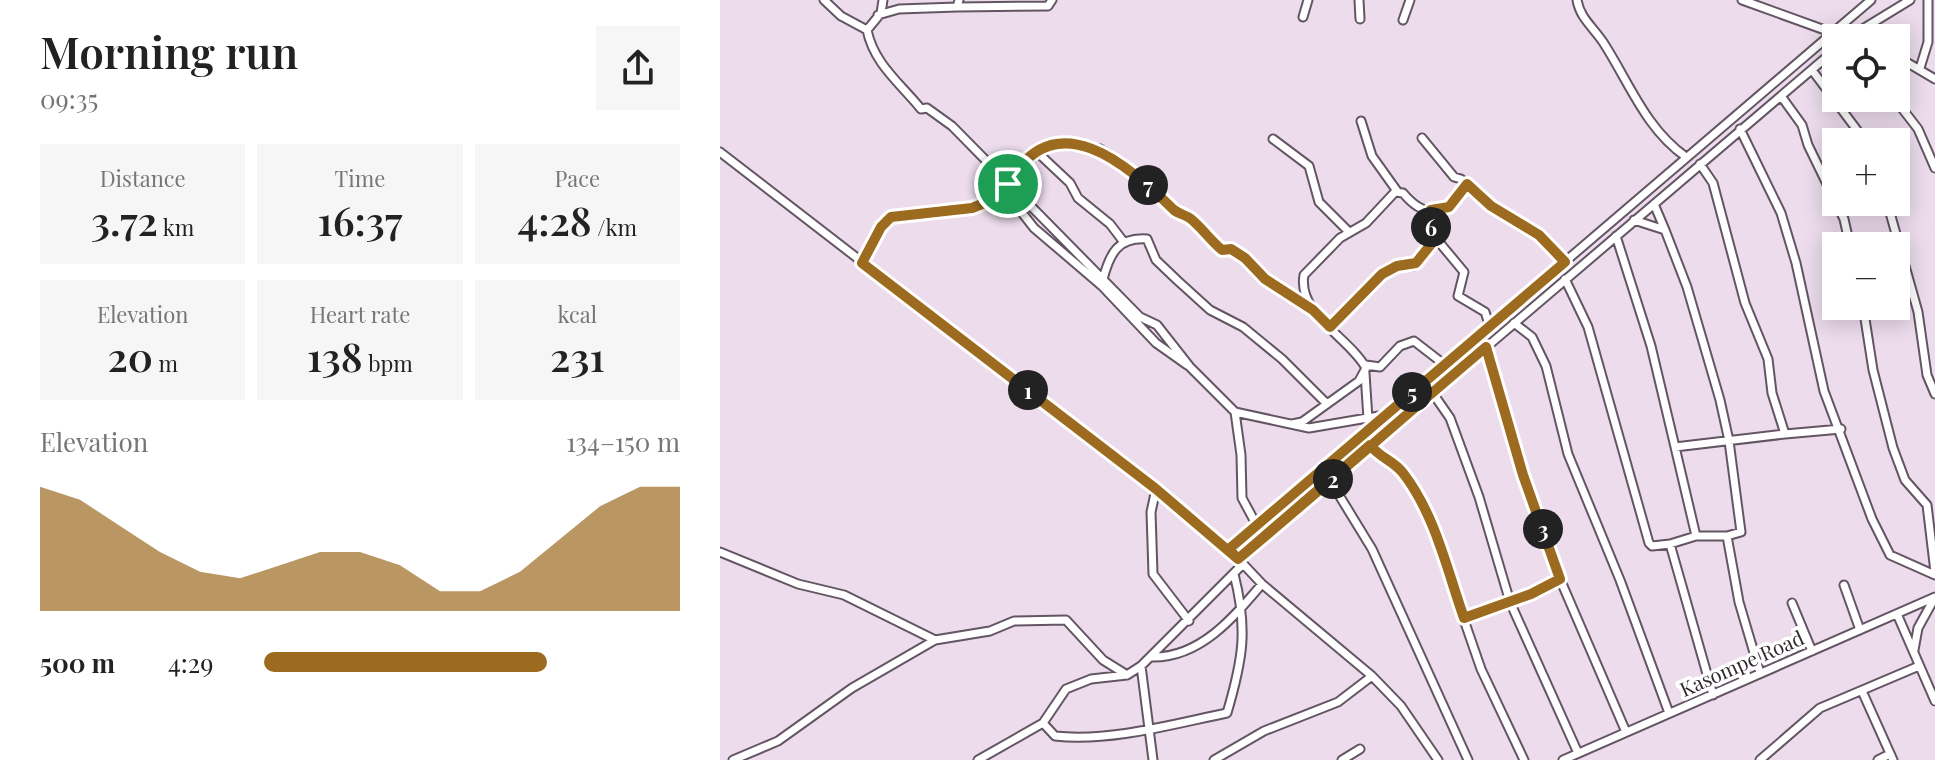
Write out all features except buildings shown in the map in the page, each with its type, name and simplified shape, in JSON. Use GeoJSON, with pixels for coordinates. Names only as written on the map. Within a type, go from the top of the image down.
{"type":"FeatureCollection","features":[{"type":"Feature","properties":{"kind":"street"},"geometry":{"type":"LineString","coordinates":[[824,0],[841,16],[867,30]]}},
{"type":"Feature","properties":{"kind":"street"},"geometry":{"type":"LineString","coordinates":[[883,0],[878,15],[867,30],[870,47],[895,84],[921,109],[927,108],[952,126],[1103,275],[1140,317],[1157,325],[1190,367],[1235,412],[1322,428],[1387,414]]}},
{"type":"Feature","properties":{"kind":"street"},"geometry":{"type":"LineString","coordinates":[[878,15],[899,9],[958,4],[1048,6],[1052,0]]}},
{"type":"Feature","properties":{"kind":"street"},"geometry":{"type":"LineString","coordinates":[[1303,17],[1308,0]]}},
{"type":"Feature","properties":{"kind":"street"},"geometry":{"type":"LineString","coordinates":[[1359,0],[1360,19]]}},
{"type":"Feature","properties":{"kind":"street"},"geometry":{"type":"LineString","coordinates":[[1403,20],[1410,0]]}},
{"type":"Feature","properties":{"kind":"street"},"geometry":{"type":"LineString","coordinates":[[1577,0],[1579,12],[1603,42],[1631,95],[1686,157]]}},
{"type":"Feature","properties":{"kind":"street"},"geometry":{"type":"LineString","coordinates":[[1742,0],[1822,28]]}},
{"type":"Feature","properties":{"kind":"street"},"geometry":{"type":"LineString","coordinates":[[1843,24],[1871,0]]}},
{"type":"Feature","properties":{"kind":"street"},"geometry":{"type":"LineString","coordinates":[[1871,24],[1910,0]]}},
{"type":"Feature","properties":{"kind":"street"},"geometry":{"type":"LineString","coordinates":[[1920,68],[1928,42],[1928,0]]}},
{"type":"Feature","properties":{"kind":"street"},"geometry":{"type":"LineString","coordinates":[[1229,549],[1822,42]]}},
{"type":"Feature","properties":{"kind":"street"},"geometry":{"type":"LineString","coordinates":[[978,760],[1043,723],[1066,689],[1091,679],[1127,675],[1152,657],[1234,574],[1240,561],[1370,445],[1822,61]]}},
{"type":"Feature","properties":{"kind":"street"},"geometry":{"type":"LineString","coordinates":[[1910,63],[1935,79]]}},
{"type":"Feature","properties":{"kind":"street"},"geometry":{"type":"LineString","coordinates":[[1812,70],[1856,128]]}},
{"type":"Feature","properties":{"kind":"street"},"geometry":{"type":"LineString","coordinates":[[1781,96],[1802,125],[1847,232]]}},
{"type":"Feature","properties":{"kind":"street"},"geometry":{"type":"LineString","coordinates":[[1905,112],[1918,129],[1935,168]]}},
{"type":"Feature","properties":{"kind":"street"},"geometry":{"type":"LineString","coordinates":[[1361,121],[1372,156],[1397,191],[1416,206],[1431,210],[1449,207],[1467,184]]}},
{"type":"Feature","properties":{"kind":"street"},"geometry":{"type":"LineString","coordinates":[[1740,129],[1781,213],[1796,263],[1824,391],[1841,429],[1849,466],[1890,555],[1935,574],[1927,505],[1905,480],[1893,448],[1873,370],[1865,320]]}},
{"type":"Feature","properties":{"kind":"street"},"geometry":{"type":"LineString","coordinates":[[1422,138],[1454,177],[1467,184],[1491,206],[1539,235],[1565,262]]}},
{"type":"Feature","properties":{"kind":"street"},"geometry":{"type":"LineString","coordinates":[[1273,139],[1309,166],[1319,202],[1349,232]]}},
{"type":"Feature","properties":{"kind":"street"},"geometry":{"type":"LineString","coordinates":[[1190,367],[1156,343],[1102,286],[1034,228],[1016,205],[1002,196],[1001,190],[1036,151],[1057,144],[1100,149],[1139,177],[1175,211],[1190,218],[1222,250],[1231,249],[1245,258],[1285,294],[1313,310],[1366,369],[1368,419]]}},
{"type":"Feature","properties":{"kind":"street"},"geometry":{"type":"LineString","coordinates":[[1036,151],[1070,183],[1078,198],[1110,224],[1123,241]]}},
{"type":"Feature","properties":{"kind":"street"},"geometry":{"type":"LineString","coordinates":[[720,152],[1156,489],[1229,549],[1262,584],[1372,676],[1401,706],[1438,760]]}},
{"type":"Feature","properties":{"kind":"street"},"geometry":{"type":"LineString","coordinates":[[1700,164],[1713,183],[1745,303],[1768,359],[1772,393],[1785,434]]}},
{"type":"Feature","properties":{"kind":"street"},"geometry":{"type":"LineString","coordinates":[[1313,310],[1303,282],[1304,275],[1349,232],[1366,223],[1397,191]]}},
{"type":"Feature","properties":{"kind":"street"},"geometry":{"type":"LineString","coordinates":[[862,263],[881,227],[891,217],[972,208],[1002,196]]}},
{"type":"Feature","properties":{"kind":"street"},"geometry":{"type":"LineString","coordinates":[[1565,279],[1588,327],[1649,543],[1652,546],[1670,544],[1696,536],[1727,536],[1741,532],[1729,441],[1687,287],[1654,204]]}},
{"type":"Feature","properties":{"kind":"street"},"geometry":{"type":"LineString","coordinates":[[1431,210],[1431,230],[1463,267],[1464,280],[1458,296],[1485,312],[1490,327]]}},
{"type":"Feature","properties":{"kind":"street"},"geometry":{"type":"LineString","coordinates":[[1891,216],[1918,312],[1927,375],[1935,394]]}},
{"type":"Feature","properties":{"kind":"street"},"geometry":{"type":"LineString","coordinates":[[1634,220],[1665,230]]}},
{"type":"Feature","properties":{"kind":"street"},"geometry":{"type":"LineString","coordinates":[[1616,236],[1651,346],[1696,536]]}},
{"type":"Feature","properties":{"kind":"street"},"geometry":{"type":"LineString","coordinates":[[1330,327],[1382,274],[1397,266],[1414,266],[1436,238]]}},
{"type":"Feature","properties":{"kind":"street"},"geometry":{"type":"LineString","coordinates":[[1102,286],[1113,249],[1123,241],[1147,239],[1156,260],[1178,281],[1210,310],[1243,327],[1282,359],[1327,404]]}},
{"type":"Feature","properties":{"kind":"street"},"geometry":{"type":"LineString","coordinates":[[1514,323],[1532,337],[1546,366],[1562,438],[1669,713]]}},
{"type":"Feature","properties":{"kind":"street"},"geometry":{"type":"LineString","coordinates":[[1292,424],[1302,422],[1327,404],[1366,369],[1380,367],[1400,346],[1414,341],[1445,365]]}},
{"type":"Feature","properties":{"kind":"street"},"geometry":{"type":"LineString","coordinates":[[1486,347],[1523,475],[1560,579],[1626,732]]}},
{"type":"Feature","properties":{"kind":"street"},"geometry":{"type":"LineString","coordinates":[[1432,392],[1450,418],[1479,497],[1510,602],[1578,753]]}},
{"type":"Feature","properties":{"kind":"street"},"geometry":{"type":"LineString","coordinates":[[1235,412],[1241,449],[1242,498],[1256,524]]}},
{"type":"Feature","properties":{"kind":"street"},"geometry":{"type":"LineString","coordinates":[[1675,447],[1841,429]]}},
{"type":"Feature","properties":{"kind":"street"},"geometry":{"type":"LineString","coordinates":[[1370,445],[1378,455],[1399,467],[1427,513],[1481,669],[1524,760]]}},
{"type":"Feature","properties":{"kind":"street"},"geometry":{"type":"LineString","coordinates":[[1331,482],[1377,560],[1468,760]]}},
{"type":"Feature","properties":{"kind":"street"},"geometry":{"type":"LineString","coordinates":[[1156,489],[1151,522],[1153,574],[1189,621]]}},
{"type":"Feature","properties":{"kind":"street"},"geometry":{"type":"LineString","coordinates":[[1927,505],[1935,497]]}},
{"type":"Feature","properties":{"kind":"street"},"geometry":{"type":"LineString","coordinates":[[1727,536],[1739,602],[1760,673]]}},
{"type":"Feature","properties":{"kind":"street"},"geometry":{"type":"LineString","coordinates":[[1670,544],[1713,695]]}},
{"type":"Feature","properties":{"kind":"street"},"geometry":{"type":"LineString","coordinates":[[720,552],[798,584],[844,595],[935,640]]}},
{"type":"Feature","properties":{"kind":"street"},"geometry":{"type":"LineString","coordinates":[[1043,723],[1058,737],[1147,729],[1227,713],[1245,642],[1243,607],[1234,574]]}},
{"type":"Feature","properties":{"kind":"street"},"geometry":{"type":"LineString","coordinates":[[1464,618],[1510,602],[1560,579]]}},
{"type":"Feature","properties":{"kind":"street"},"geometry":{"type":"LineString","coordinates":[[1152,657],[1177,654],[1218,632],[1262,584]]}},
{"type":"Feature","properties":{"kind":"street"},"geometry":{"type":"LineString","coordinates":[[1844,585],[1860,630]]}},
{"type":"Feature","properties":{"kind":"street"},"geometry":{"type":"LineString","coordinates":[[1914,655],[1918,628],[1935,597]]}},
{"type":"Feature","properties":{"kind":"street","name":"Kasompe Road"},"geometry":{"type":"LineString","coordinates":[[1563,760],[1935,597]]}},
{"type":"Feature","properties":{"kind":"street"},"geometry":{"type":"LineString","coordinates":[[1792,603],[1812,651]]}},
{"type":"Feature","properties":{"kind":"street"},"geometry":{"type":"LineString","coordinates":[[1897,614],[1935,701]]}},
{"type":"Feature","properties":{"kind":"street"},"geometry":{"type":"LineString","coordinates":[[733,760],[778,741],[852,688],[935,640],[990,631],[1014,621],[1066,620],[1092,650],[1127,675]]}},
{"type":"Feature","properties":{"kind":"street"},"geometry":{"type":"LineString","coordinates":[[1141,666],[1153,760]]}},
{"type":"Feature","properties":{"kind":"street"},"geometry":{"type":"LineString","coordinates":[[1760,760],[1820,708],[1919,666]]}},
{"type":"Feature","properties":{"kind":"street"},"geometry":{"type":"LineString","coordinates":[[1214,760],[1264,731],[1338,702],[1372,676]]}},
{"type":"Feature","properties":{"kind":"street"},"geometry":{"type":"LineString","coordinates":[[1862,691],[1891,757],[1878,760]]}},
{"type":"Feature","properties":{"kind":"street"},"geometry":{"type":"LineString","coordinates":[[1342,760],[1360,749]]}},
{"type":"Feature","properties":{"kind":"route"},"geometry":{"type":"LineString","coordinates":[[1008,184],[1001,190],[1002,196],[977,207],[891,217],[881,227],[862,263],[1156,489],[1238,559],[1331,482],[1370,445],[1486,347],[1523,475],[1560,579],[1531,594],[1464,618],[1427,513],[1399,467],[1383,459],[1370,445],[1331,482],[1284,520],[1238,559],[1229,549],[1565,262],[1536,232],[1491,206],[1467,184],[1449,207],[1440,211],[1431,210],[1431,230],[1436,238],[1414,266],[1390,268],[1330,327],[1313,310],[1265,279],[1245,258],[1231,249],[1222,250],[1190,218],[1175,211],[1139,177],[1100,149],[1057,144],[1031,153],[1008,184]]}}]}
